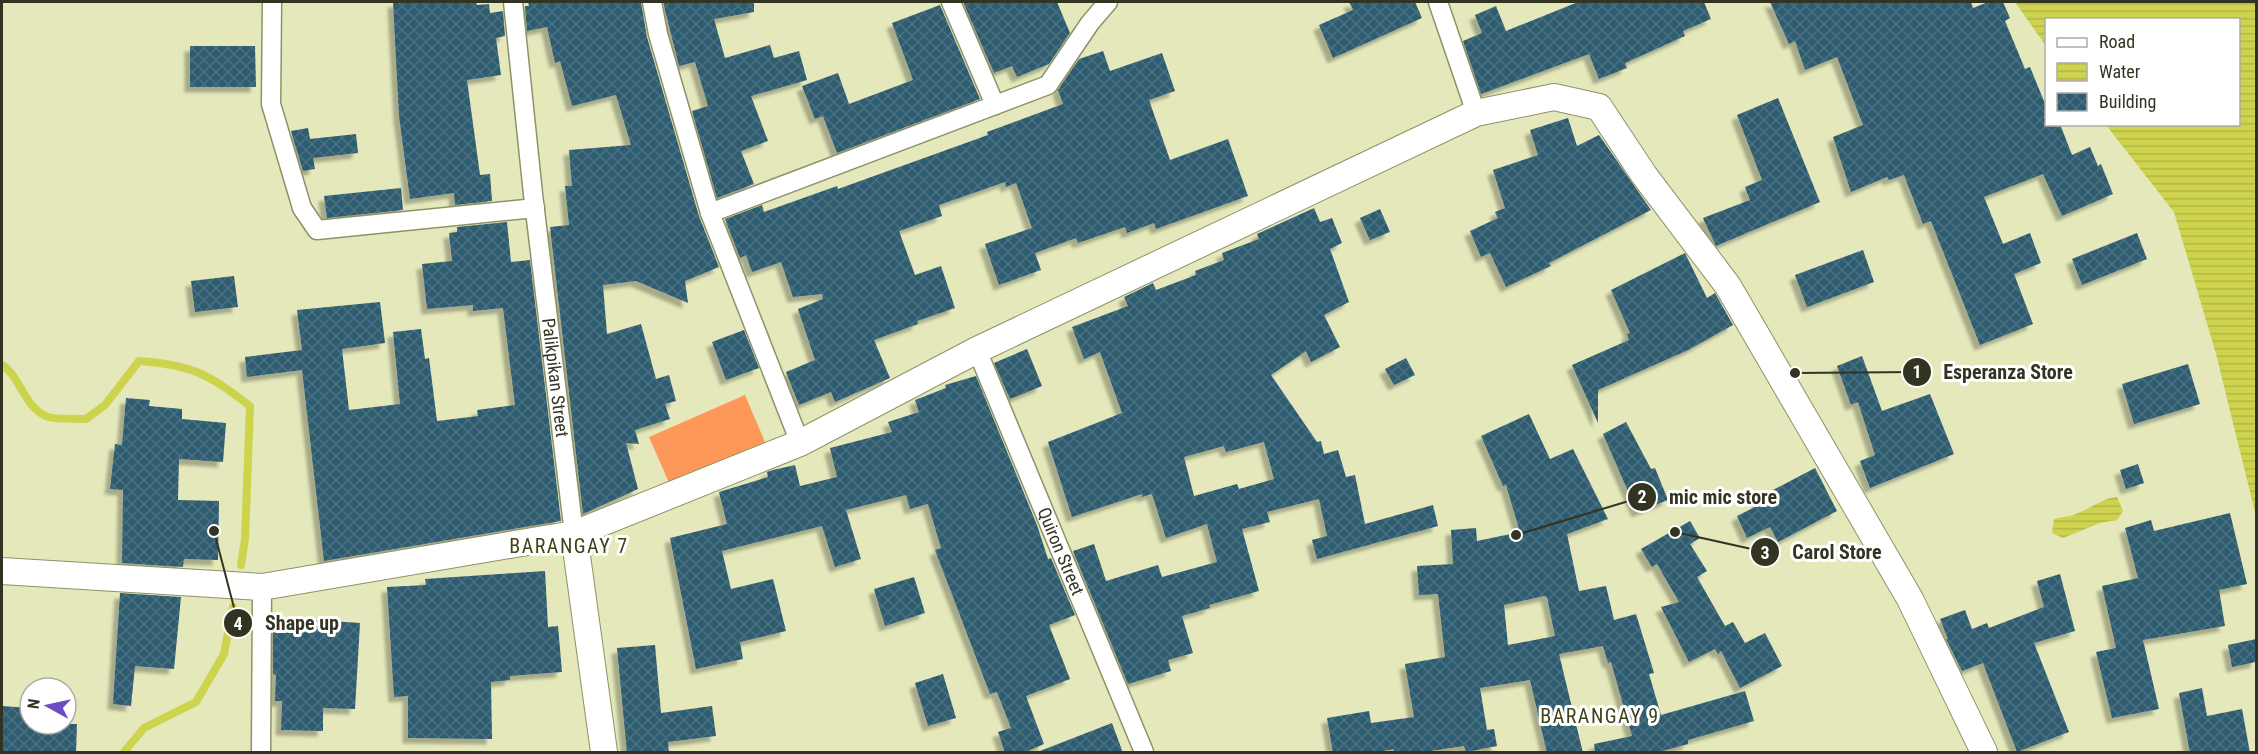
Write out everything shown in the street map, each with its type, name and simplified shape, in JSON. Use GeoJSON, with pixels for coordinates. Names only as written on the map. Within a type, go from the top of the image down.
{"type":"FeatureCollection","features":[{"type":"Feature","properties":{"kind":"street"},"geometry":{"type":"LineString","coordinates":[[272,2],[271,104],[302,208],[317,230],[535,208]]}},
{"type":"Feature","properties":{"kind":"street","name":"Palikpikan Street"},"geometry":{"type":"LineString","coordinates":[[513,2],[574,534],[604,753]]}},
{"type":"Feature","properties":{"kind":"street"},"geometry":{"type":"LineString","coordinates":[[652,2],[658,34],[710,213],[800,442]]}},
{"type":"Feature","properties":{"kind":"street"},"geometry":{"type":"LineString","coordinates":[[951,2],[995,105]]}},
{"type":"Feature","properties":{"kind":"street"},"geometry":{"type":"LineString","coordinates":[[710,213],[1048,85],[1090,23],[1108,2]]}},
{"type":"Feature","properties":{"kind":"street"},"geometry":{"type":"LineString","coordinates":[[1438,2],[1476,112]]}},
{"type":"Feature","properties":{"kind":"street"},"geometry":{"type":"LineString","coordinates":[[2,571],[262,587],[574,534],[800,442],[977,350],[1476,112],[1554,97],[1599,107],[1644,175],[1728,286],[1910,599],[1983,753]]}},
{"type":"Feature","properties":{"kind":"street","name":"Quiron Street"},"geometry":{"type":"LineString","coordinates":[[977,350],[1144,753]]}},
{"type":"Feature","properties":{"kind":"street"},"geometry":{"type":"LineString","coordinates":[[261,753],[262,587]]}},
{"type":"Feature","properties":{"kind":"shaded area"},"geometry":{"type":"Polygon","coordinates":[[[745,395],[765,442],[670,485],[649,437],[745,395]]]}},
{"type":"Feature","properties":{"kind":"water"},"geometry":{"type":"Polygon","coordinates":[[[2015,2],[2256,2],[2256,516],[2216,354],[2174,212],[2107,126],[2240,126],[2240,18],[2045,18],[2045,45],[2015,2]]]}},
{"type":"Feature","properties":{"kind":"water"},"geometry":{"type":"Polygon","coordinates":[[[2117,497],[2123,511],[2117,520],[2100,523],[2063,538],[2052,533],[2054,519],[2073,515],[2117,497]]]}},
{"type":"Feature","properties":{"kind":"building"},"geometry":{"type":"Polygon","coordinates":[[[393,2],[476,2],[477,5],[489,4],[490,13],[503,11],[505,36],[496,38],[501,75],[467,80],[480,175],[490,174],[492,201],[455,205],[454,193],[410,199],[399,116],[393,2]]]}},
{"type":"Feature","properties":{"kind":"building"},"geometry":{"type":"Polygon","coordinates":[[[528,2],[641,2],[647,37],[699,216],[719,267],[685,281],[688,303],[636,281],[603,285],[607,334],[641,324],[656,379],[669,375],[676,401],[665,404],[670,419],[635,430],[639,444],[626,443],[638,489],[583,514],[550,227],[569,225],[565,186],[572,186],[569,150],[631,145],[616,95],[572,106],[560,61],[555,63],[547,27],[527,31],[525,6],[529,6],[528,2]]]}},
{"type":"Feature","properties":{"kind":"building"},"geometry":{"type":"Polygon","coordinates":[[[663,2],[754,2],[754,12],[714,19],[725,58],[770,45],[774,58],[799,51],[807,80],[751,96],[768,141],[741,151],[754,184],[717,198],[692,111],[708,106],[695,62],[679,66],[663,2]]]}},
{"type":"Feature","properties":{"kind":"building"},"geometry":{"type":"Polygon","coordinates":[[[963,2],[1057,2],[1070,33],[1049,64],[1017,77],[1012,66],[994,73],[963,2]]]}},
{"type":"Feature","properties":{"kind":"building"},"geometry":{"type":"Polygon","coordinates":[[[1349,2],[1415,2],[1422,18],[1333,58],[1319,25],[1353,10],[1349,2]]]}},
{"type":"Feature","properties":{"kind":"building"},"geometry":{"type":"Polygon","coordinates":[[[1578,2],[1704,2],[1711,19],[1683,31],[1685,36],[1625,63],[1627,68],[1599,79],[1589,54],[1481,94],[1463,41],[1482,33],[1475,15],[1496,6],[1506,31],[1578,2]]]}},
{"type":"Feature","properties":{"kind":"building"},"geometry":{"type":"Polygon","coordinates":[[[1770,2],[1971,2],[1973,8],[1988,2],[2003,2],[2010,18],[2005,21],[2025,69],[2030,67],[2045,104],[2045,126],[2061,126],[2072,155],[2090,147],[2098,166],[2101,164],[2113,194],[2062,216],[2043,174],[1984,197],[2003,244],[2030,233],[2041,263],[2014,274],[2033,324],[1980,345],[1931,221],[1923,224],[1904,175],[1889,180],[1887,177],[1851,192],[1833,137],[1863,125],[1837,57],[1805,70],[1795,41],[1789,44],[1770,2]]]}},
{"type":"Feature","properties":{"kind":"building"},"geometry":{"type":"Polygon","coordinates":[[[940,5],[980,99],[837,153],[823,116],[815,119],[802,86],[838,73],[849,104],[913,80],[892,23],[940,5]]]}},
{"type":"Feature","properties":{"kind":"building"},"geometry":{"type":"Polygon","coordinates":[[[190,46],[255,46],[256,87],[190,87],[190,46]]]}},
{"type":"Feature","properties":{"kind":"building"},"geometry":{"type":"Polygon","coordinates":[[[1103,51],[1110,71],[1162,53],[1175,91],[1149,100],[1170,160],[1228,139],[1248,196],[1156,229],[1154,223],[1127,233],[1125,227],[1078,243],[1076,238],[1035,253],[1041,270],[999,285],[985,244],[1032,228],[1016,183],[1006,187],[1005,182],[939,205],[942,216],[899,231],[915,275],[941,266],[955,308],[917,321],[918,324],[874,340],[890,378],[835,402],[831,392],[799,405],[786,372],[815,360],[798,309],[823,299],[822,294],[793,297],[781,262],[752,272],[746,255],[740,258],[725,219],[762,205],[764,212],[837,186],[838,189],[988,135],[987,132],[1063,104],[1058,90],[1079,59],[1103,51]]]}},
{"type":"Feature","properties":{"kind":"building"},"geometry":{"type":"Polygon","coordinates":[[[1778,98],[1820,202],[1716,246],[1703,218],[1750,200],[1745,187],[1762,180],[1737,115],[1778,98]]]}},
{"type":"Feature","properties":{"kind":"building"},"geometry":{"type":"Polygon","coordinates":[[[1568,118],[1577,146],[1599,135],[1651,210],[1549,263],[1551,266],[1506,287],[1490,253],[1481,257],[1470,231],[1498,218],[1495,212],[1505,208],[1493,170],[1538,155],[1530,130],[1568,118]]]}},
{"type":"Feature","properties":{"kind":"building"},"geometry":{"type":"Polygon","coordinates":[[[308,128],[310,139],[356,134],[358,153],[313,158],[315,169],[303,171],[291,131],[308,128]]]}},
{"type":"Feature","properties":{"kind":"building"},"geometry":{"type":"Polygon","coordinates":[[[401,188],[403,210],[327,218],[324,196],[401,188]]]}},
{"type":"Feature","properties":{"kind":"building"},"geometry":{"type":"Polygon","coordinates":[[[1314,208],[1320,222],[1332,218],[1342,243],[1330,249],[1349,302],[1324,315],[1340,347],[1311,362],[1306,351],[1271,375],[1317,442],[1321,441],[1324,454],[1338,450],[1346,477],[1355,475],[1365,524],[1433,505],[1438,526],[1317,559],[1312,540],[1327,536],[1319,499],[1267,512],[1270,522],[1242,529],[1259,591],[1209,605],[1210,608],[1182,616],[1193,653],[1168,660],[1171,671],[1128,684],[1073,551],[1094,544],[1106,581],[1158,565],[1162,577],[1217,562],[1207,524],[1166,538],[1152,494],[1142,497],[1142,494],[1072,517],[1048,442],[1122,413],[1100,352],[1084,359],[1072,327],[1128,306],[1124,297],[1153,283],[1156,290],[1196,275],[1195,271],[1224,260],[1222,253],[1259,239],[1257,234],[1314,208]],[[1264,442],[1226,452],[1224,446],[1184,457],[1194,496],[1237,484],[1239,489],[1274,479],[1264,442]]]}},
{"type":"Feature","properties":{"kind":"building"},"geometry":{"type":"Polygon","coordinates":[[[1380,209],[1390,232],[1370,240],[1360,218],[1380,209]]]}},
{"type":"Feature","properties":{"kind":"building"},"geometry":{"type":"Polygon","coordinates":[[[507,222],[511,262],[530,260],[561,521],[324,561],[302,370],[247,377],[245,357],[302,350],[297,310],[380,302],[385,343],[342,349],[349,410],[400,404],[393,332],[421,329],[425,359],[429,358],[437,421],[478,416],[477,410],[515,405],[503,308],[473,311],[473,305],[427,309],[422,264],[452,261],[449,233],[457,232],[457,227],[507,222]]]}},
{"type":"Feature","properties":{"kind":"building"},"geometry":{"type":"Polygon","coordinates":[[[2137,233],[2147,259],[2082,285],[2072,259],[2137,233]]]}},
{"type":"Feature","properties":{"kind":"building"},"geometry":{"type":"Polygon","coordinates":[[[1863,250],[1874,282],[1807,307],[1795,275],[1863,250]]]}},
{"type":"Feature","properties":{"kind":"building"},"geometry":{"type":"Polygon","coordinates":[[[1685,253],[1707,298],[1715,293],[1733,325],[1688,350],[1598,390],[1598,423],[1572,365],[1629,340],[1627,334],[1630,333],[1611,290],[1685,253]]]}},
{"type":"Feature","properties":{"kind":"building"},"geometry":{"type":"Polygon","coordinates":[[[234,276],[238,307],[195,312],[191,281],[234,276]]]}},
{"type":"Feature","properties":{"kind":"building"},"geometry":{"type":"Polygon","coordinates":[[[744,330],[759,368],[726,380],[712,342],[744,330]]]}},
{"type":"Feature","properties":{"kind":"building"},"geometry":{"type":"Polygon","coordinates":[[[1027,349],[1042,386],[1010,399],[994,363],[1027,349]]]}},
{"type":"Feature","properties":{"kind":"building"},"geometry":{"type":"Polygon","coordinates":[[[1862,356],[1882,411],[1930,394],[1954,454],[1870,488],[1860,461],[1875,455],[1858,402],[1851,405],[1837,366],[1862,356]]]}},
{"type":"Feature","properties":{"kind":"building"},"geometry":{"type":"Polygon","coordinates":[[[1406,358],[1415,375],[1394,385],[1385,369],[1406,358]]]}},
{"type":"Feature","properties":{"kind":"building"},"geometry":{"type":"Polygon","coordinates":[[[2188,364],[2200,404],[2134,424],[2122,384],[2188,364]]]}},
{"type":"Feature","properties":{"kind":"building"},"geometry":{"type":"Polygon","coordinates":[[[976,376],[1037,525],[1048,559],[1051,558],[1075,615],[1049,625],[1070,679],[1026,696],[1044,744],[1023,753],[1005,753],[998,732],[1011,728],[997,692],[990,694],[935,550],[941,548],[928,504],[910,509],[906,495],[846,510],[861,559],[835,567],[822,526],[722,551],[731,589],[773,579],[786,631],[740,642],[743,659],[696,669],[670,538],[727,524],[719,492],[768,477],[767,472],[795,465],[800,486],[837,477],[830,448],[892,432],[888,422],[919,412],[915,400],[946,388],[945,385],[976,376]]]}},
{"type":"Feature","properties":{"kind":"building"},"geometry":{"type":"Polygon","coordinates":[[[126,398],[150,400],[149,406],[182,409],[182,419],[226,423],[223,462],[179,459],[178,500],[219,501],[218,560],[184,559],[183,567],[122,563],[123,490],[110,489],[115,444],[122,445],[126,398]]]}},
{"type":"Feature","properties":{"kind":"building"},"geometry":{"type":"Polygon","coordinates":[[[1529,414],[1550,459],[1573,449],[1608,519],[1567,534],[1579,591],[1606,586],[1614,620],[1636,614],[1654,673],[1649,674],[1661,715],[1745,691],[1754,721],[1688,740],[1688,744],[1655,753],[1595,753],[1594,744],[1632,736],[1611,662],[1608,663],[1603,646],[1559,654],[1583,753],[1547,753],[1530,680],[1480,688],[1487,730],[1494,729],[1497,746],[1466,752],[1464,746],[1417,753],[1394,753],[1394,749],[1372,753],[1333,753],[1327,718],[1369,711],[1371,723],[1414,717],[1405,664],[1445,657],[1438,594],[1419,595],[1417,566],[1453,564],[1451,530],[1476,528],[1477,541],[1520,532],[1506,485],[1503,486],[1481,436],[1529,414]],[[1547,597],[1504,605],[1508,645],[1555,636],[1547,597]]]}},
{"type":"Feature","properties":{"kind":"building"},"geometry":{"type":"Polygon","coordinates":[[[1626,422],[1651,469],[1655,468],[1668,500],[1637,512],[1603,434],[1626,422]]]}},
{"type":"Feature","properties":{"kind":"building"},"geometry":{"type":"Polygon","coordinates":[[[2138,464],[2144,483],[2126,489],[2120,470],[2138,464]]]}},
{"type":"Feature","properties":{"kind":"building"},"geometry":{"type":"Polygon","coordinates":[[[1815,468],[1837,511],[1778,542],[1770,527],[1747,538],[1737,516],[1759,505],[1756,499],[1815,468]]]}},
{"type":"Feature","properties":{"kind":"building"},"geometry":{"type":"Polygon","coordinates":[[[2230,513],[2247,584],[2219,590],[2225,626],[2143,640],[2159,709],[2112,718],[2096,652],[2116,648],[2102,586],[2138,578],[2125,528],[2151,520],[2154,531],[2230,513]]]}},
{"type":"Feature","properties":{"kind":"building"},"geometry":{"type":"Polygon","coordinates":[[[1690,521],[1700,538],[1690,544],[1707,571],[1697,577],[1725,626],[1733,622],[1745,643],[1765,633],[1782,666],[1740,688],[1721,651],[1718,654],[1715,649],[1689,662],[1661,607],[1679,602],[1657,564],[1652,567],[1641,549],[1690,521]]]}},
{"type":"Feature","properties":{"kind":"building"},"geometry":{"type":"Polygon","coordinates":[[[545,571],[548,627],[558,626],[562,672],[510,676],[510,680],[491,682],[492,739],[408,738],[408,696],[394,697],[387,587],[426,585],[425,579],[545,571]]]}},
{"type":"Feature","properties":{"kind":"building"},"geometry":{"type":"Polygon","coordinates":[[[2060,574],[2075,631],[2034,643],[2069,732],[2017,752],[1983,663],[1962,671],[1946,639],[1948,639],[1940,619],[1965,610],[1972,629],[1987,623],[1989,628],[2044,607],[2037,581],[2060,574]]]}},
{"type":"Feature","properties":{"kind":"building"},"geometry":{"type":"Polygon","coordinates":[[[914,577],[925,613],[885,626],[874,589],[914,577]]]}},
{"type":"Feature","properties":{"kind":"building"},"geometry":{"type":"Polygon","coordinates":[[[120,593],[181,597],[174,669],[135,666],[131,706],[113,704],[120,593]]]}},
{"type":"Feature","properties":{"kind":"building"},"geometry":{"type":"Polygon","coordinates":[[[273,617],[360,623],[355,709],[323,708],[323,731],[281,730],[282,701],[275,701],[276,675],[273,674],[273,617]]]}},
{"type":"Feature","properties":{"kind":"building"},"geometry":{"type":"Polygon","coordinates":[[[2256,639],[2256,662],[2232,667],[2228,645],[2256,639]]]}},
{"type":"Feature","properties":{"kind":"building"},"geometry":{"type":"Polygon","coordinates":[[[655,645],[661,713],[712,706],[716,736],[668,742],[669,753],[627,753],[617,648],[655,645]]]}},
{"type":"Feature","properties":{"kind":"building"},"geometry":{"type":"Polygon","coordinates":[[[943,674],[956,718],[928,726],[915,683],[943,674]]]}},
{"type":"Feature","properties":{"kind":"building"},"geometry":{"type":"Polygon","coordinates":[[[2202,688],[2207,716],[2242,709],[2250,753],[2190,753],[2179,693],[2202,688]]]}},
{"type":"Feature","properties":{"kind":"building"},"geometry":{"type":"Polygon","coordinates":[[[2,706],[18,707],[18,736],[77,736],[76,753],[2,753],[2,706]]]}},
{"type":"Feature","properties":{"kind":"building"},"geometry":{"type":"Polygon","coordinates":[[[1112,723],[1123,753],[1040,753],[1040,751],[1112,723]]]}},
{"type":"Feature","properties":{"kind":"waterway"},"geometry":{"type":"LineString","coordinates":[[2,365],[14,377],[33,407],[52,418],[86,419],[105,405],[139,361],[173,365],[199,373],[223,386],[250,406],[245,539],[241,565]]}},
{"type":"Feature","properties":{"kind":"waterway"},"geometry":{"type":"LineString","coordinates":[[124,752],[144,728],[196,702],[224,654],[233,607]]}},
{"type":"Feature","properties":{"kind":"place","name":"Esperanza Store"},"geometry":{"type":"Point","coordinates":[1795,373]}},
{"type":"Feature","properties":{"kind":"place","name":"Shape up"},"geometry":{"type":"Point","coordinates":[214,531]}},
{"type":"Feature","properties":{"kind":"place","name":"Carol Store"},"geometry":{"type":"Point","coordinates":[1675,532]}},
{"type":"Feature","properties":{"kind":"place","name":"mic mic store"},"geometry":{"type":"Point","coordinates":[1516,535]}},
{"type":"Feature","properties":{"kind":"district","name":"BARANGAY 7"},"geometry":{"type":"Point","coordinates":[569,546]}},
{"type":"Feature","properties":{"kind":"district","name":"BARANGAY 9"},"geometry":{"type":"Point","coordinates":[1600,716]}}]}
